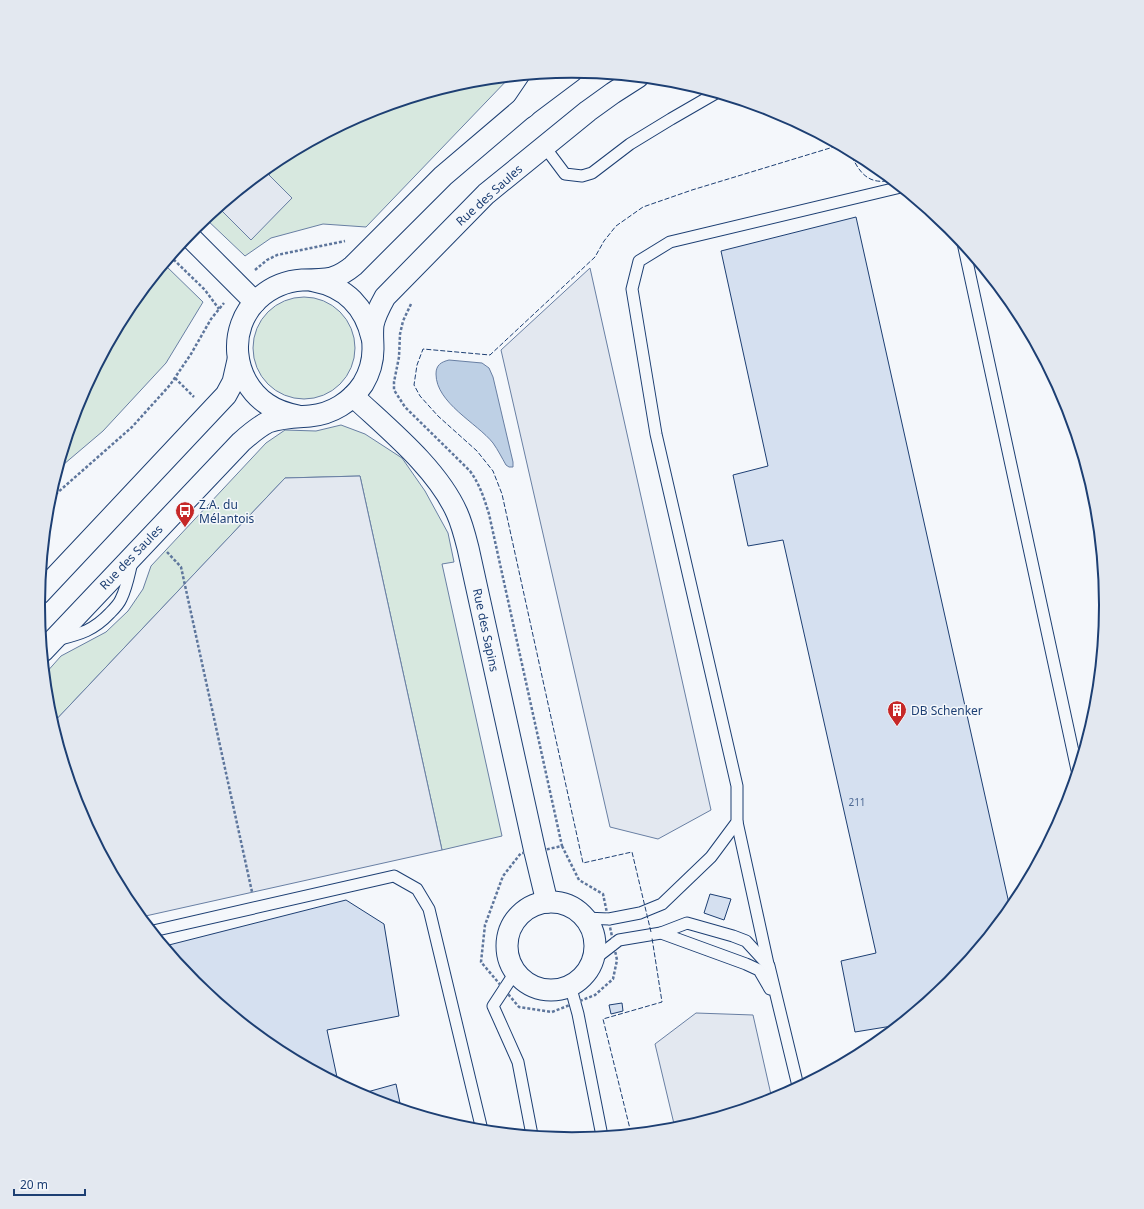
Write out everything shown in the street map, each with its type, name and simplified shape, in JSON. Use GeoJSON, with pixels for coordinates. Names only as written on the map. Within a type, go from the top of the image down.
{"type":"FeatureCollection","features":[{"type":"Feature","properties":{"kind":"highway"},"geometry":{"type":"LineString","coordinates":[[524,107],[543,79]]}},
{"type":"Feature","properties":{"kind":"street","name":"Rue des Saules"},"geometry":{"type":"LineString","coordinates":[[312,281],[331,278],[342,274],[354,266],[443,176],[524,107],[561,78]]}},
{"type":"Feature","properties":{"kind":"street","name":"Rue des Saules"},"geometry":{"type":"LineString","coordinates":[[372,340],[373,324],[378,310],[386,297],[486,194],[588,111],[613,92],[631,81]]}},
{"type":"Feature","properties":{"kind":"street"},"geometry":{"type":"LineString","coordinates":[[192,239],[255,302]]}},
{"type":"Feature","properties":{"kind":"street","name":"Rue des Saules"},"geometry":{"type":"LineString","coordinates":[[47,647],[241,442],[255,430],[268,422],[299,416],[310,416],[331,411],[341,406],[353,396],[364,382],[373,351],[370,329],[360,308],[344,292],[334,287],[323,283],[301,280],[278,285],[255,302],[240,326],[237,343],[238,360],[241,371],[252,390],[268,405],[278,410],[299,416]]}},
{"type":"Feature","properties":{"kind":"street","name":"Rue des Saules"},"geometry":{"type":"LineString","coordinates":[[45,587],[226,395],[234,382],[238,360]]}},
{"type":"Feature","properties":{"kind":"street","name":"Rue des Sapins"},"geometry":{"type":"LineString","coordinates":[[353,396],[429,470],[448,496],[456,512],[468,548],[547,902]]}},
{"type":"Feature","properties":{"kind":"street"},"geometry":{"type":"LineString","coordinates":[[547,902],[567,905],[577,910],[584,918],[590,927],[594,938],[594,950],[592,961],[573,994],[556,989],[540,988],[526,982],[512,964],[508,950],[511,928],[520,915],[532,906],[547,902]]}},
{"type":"Feature","properties":{"kind":"lane"},"geometry":{"type":"LineString","coordinates":[[544,146],[565,174],[582,176],[592,173],[630,144],[711,96]]}},
{"type":"Feature","properties":{"kind":"lane"},"geometry":{"type":"LineString","coordinates":[[797,1081],[736,822],[738,786],[656,434],[632,289],[639,261],[670,242],[896,188]]}},
{"type":"Feature","properties":{"kind":"lane"},"geometry":{"type":"LineString","coordinates":[[965,254],[1075,761]]}},
{"type":"Feature","properties":{"kind":"lane"},"geometry":{"type":"LineString","coordinates":[[584,918],[609,919],[640,913],[662,904],[711,857],[736,822]]}},
{"type":"Feature","properties":{"kind":"lane"},"geometry":{"type":"LineString","coordinates":[[158,930],[394,876],[417,889],[429,909],[480,1123]]}},
{"type":"Feature","properties":{"kind":"lane"},"geometry":{"type":"LineString","coordinates":[[592,961],[619,940],[661,933],[687,923],[746,941],[769,966]]}},
{"type":"Feature","properties":{"kind":"lane"},"geometry":{"type":"LineString","coordinates":[[661,933],[759,970],[777,1001]]}},
{"type":"Feature","properties":{"kind":"lane"},"geometry":{"type":"LineString","coordinates":[[516,971],[493,1006],[518,1062],[531,1129]]}},
{"type":"Feature","properties":{"kind":"lane"},"geometry":{"type":"LineString","coordinates":[[573,994],[601,1130]]}},
{"type":"Feature","properties":{"kind":"path"},"geometry":{"type":"LineString","coordinates":[[57,493],[132,427],[170,385],[191,354],[211,319],[258,267],[277,255],[352,240],[360,242],[368,251]]}},
{"type":"Feature","properties":{"kind":"path"},"geometry":{"type":"LineString","coordinates":[[174,260],[205,290],[219,309]]}},
{"type":"Feature","properties":{"kind":"path"},"geometry":{"type":"LineString","coordinates":[[400,282],[412,294],[413,300],[403,321],[400,334],[394,390],[405,407],[470,471],[478,482],[489,514],[562,846],[579,880],[603,894],[617,960],[613,979],[595,995],[573,994],[552,1012],[519,1007],[481,962],[485,925],[503,876],[521,853],[535,852],[562,846]]}},
{"type":"Feature","properties":{"kind":"path"},"geometry":{"type":"LineString","coordinates":[[151,536],[181,567],[256,908]]}},
{"type":"Feature","properties":{"kind":"shaded area"},"geometry":{"type":"Polygon","coordinates":[[[505,82],[366,227],[323,224],[271,238],[245,256],[210,222],[222,211],[251,239],[292,198],[269,175],[279,166],[309,148],[370,118],[403,105],[436,95],[505,82]]]}},
{"type":"Feature","properties":{"kind":"shaded area"},"geometry":{"type":"Polygon","coordinates":[[[268,174],[292,198],[251,240],[222,211],[268,174]]]}},
{"type":"Feature","properties":{"kind":"shaded area"},"geometry":{"type":"Polygon","coordinates":[[[168,267],[203,302],[166,363],[103,431],[64,464],[73,435],[99,371],[134,312],[168,267]]]}},
{"type":"Feature","properties":{"kind":"shaded area"},"geometry":{"type":"Polygon","coordinates":[[[590,268],[711,810],[658,839],[610,827],[501,350],[590,268]]]}},
{"type":"Feature","properties":{"kind":"shaded area"},"geometry":{"type":"Polygon","coordinates":[[[304,297],[323,301],[340,312],[351,329],[355,348],[351,367],[340,384],[323,395],[304,399],[285,395],[268,384],[257,367],[253,348],[257,329],[268,312],[285,301],[304,297]]]}},
{"type":"Feature","properties":{"kind":"shaded area"},"geometry":{"type":"Polygon","coordinates":[[[341,425],[365,434],[402,458],[425,491],[448,533],[454,562],[442,564],[502,836],[442,850],[360,476],[285,478],[58,718],[50,669],[61,656],[106,632],[128,611],[143,589],[151,566],[266,443],[285,430],[316,431],[341,425]]]}},
{"type":"Feature","properties":{"kind":"shaded area"},"geometry":{"type":"Polygon","coordinates":[[[360,476],[442,850],[147,916],[134,897],[99,838],[73,774],[58,718],[285,478],[360,476]]]}},
{"type":"Feature","properties":{"kind":"shaded area"},"geometry":{"type":"Polygon","coordinates":[[[696,1013],[753,1015],[771,1092],[741,1104],[708,1114],[673,1121],[655,1044],[696,1013]]]}},
{"type":"Feature","properties":{"kind":"water"},"geometry":{"type":"Polygon","coordinates":[[[449,360],[482,363],[489,368],[493,377],[513,467],[506,465],[493,443],[486,435],[458,412],[443,394],[438,384],[436,371],[440,364],[449,360]]]}},
{"type":"Feature","properties":{"kind":"building","name":"DB Schenker"},"geometry":{"type":"Polygon","coordinates":[[[856,217],[1008,900],[968,952],[945,977],[888,1027],[855,1032],[841,961],[876,953],[783,540],[748,546],[733,475],[768,466],[721,251],[856,217]]]}},
{"type":"Feature","properties":{"kind":"building"},"geometry":{"type":"Polygon","coordinates":[[[710,894],[731,899],[724,920],[704,913],[710,894]]]}},
{"type":"Feature","properties":{"kind":"building"},"geometry":{"type":"Polygon","coordinates":[[[346,900],[384,924],[399,1016],[327,1030],[337,1076],[308,1061],[251,1023],[199,977],[170,945],[346,900]]]}},
{"type":"Feature","properties":{"kind":"building"},"geometry":{"type":"Polygon","coordinates":[[[622,1003],[623,1011],[611,1014],[609,1005],[622,1003]]]}},
{"type":"Feature","properties":{"kind":"building"},"geometry":{"type":"Polygon","coordinates":[[[396,1084],[400,1103],[370,1091],[396,1084]]]}},
{"type":"Feature","properties":{"kind":"fence"},"geometry":{"type":"LineString","coordinates":[[651,932],[632,852],[583,863],[502,494],[493,471],[477,451],[438,416],[420,396],[414,385],[417,365],[423,349],[490,355],[595,257],[604,241],[616,226],[643,207],[692,190],[834,147]]}},
{"type":"Feature","properties":{"kind":"fence"},"geometry":{"type":"LineString","coordinates":[[853,159],[864,175],[876,181],[886,181]]}},
{"type":"Feature","properties":{"kind":"fence"},"geometry":{"type":"LineString","coordinates":[[630,1128],[603,1019],[662,1002],[652,938]]}},
{"type":"Feature","properties":{"kind":"place","name":"Z.A. du Mélantois"},"geometry":{"type":"Point","coordinates":[185,528]}},
{"type":"Feature","properties":{"kind":"place","name":"DB Schenker"},"geometry":{"type":"Point","coordinates":[897,727]}}]}
